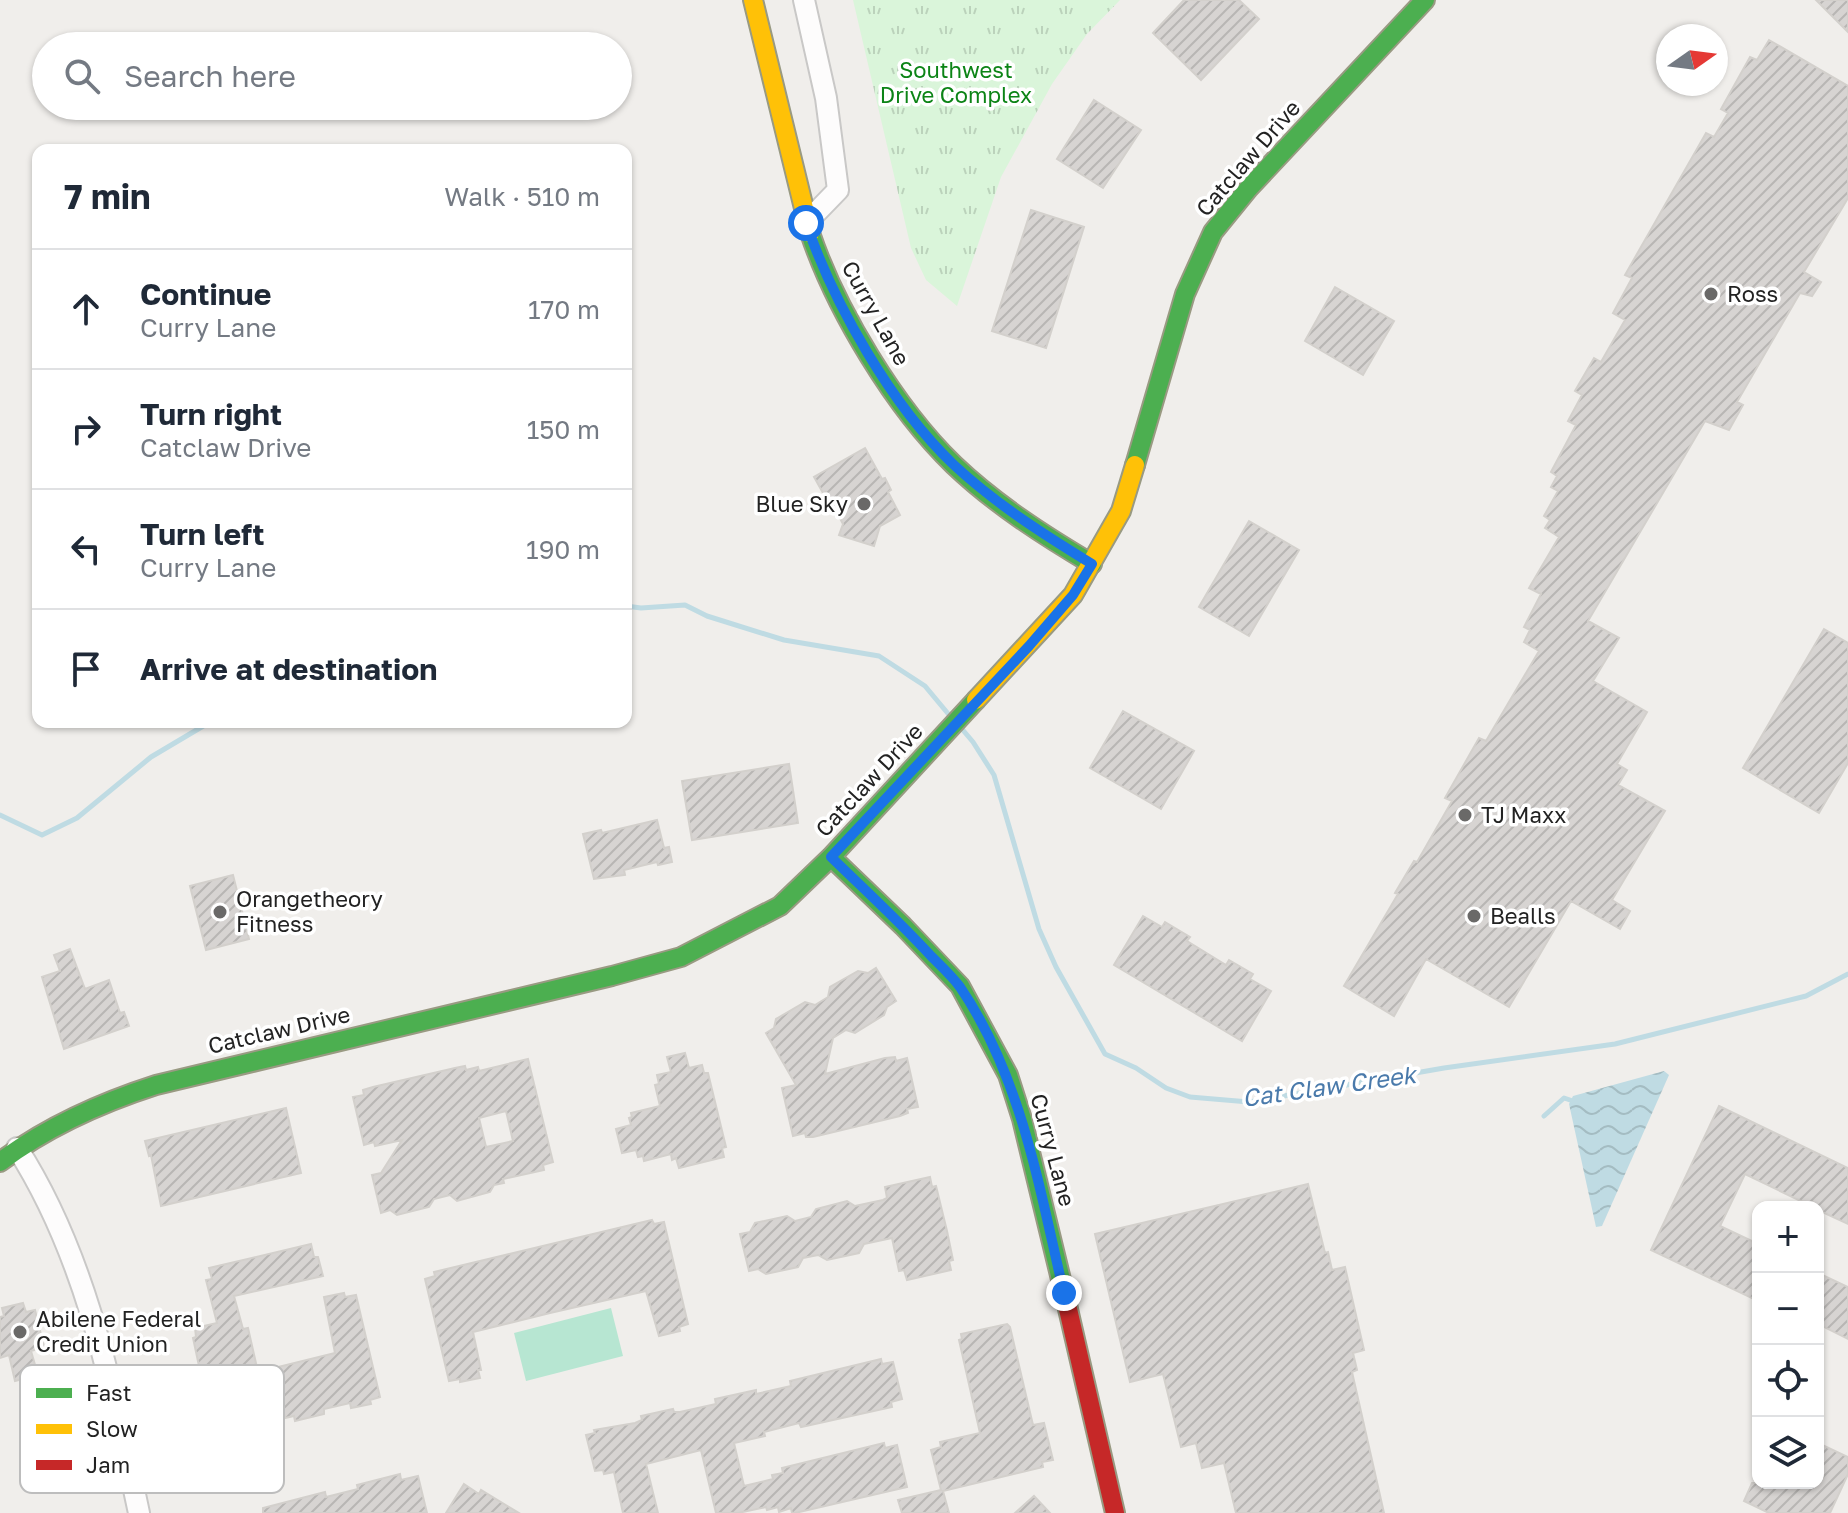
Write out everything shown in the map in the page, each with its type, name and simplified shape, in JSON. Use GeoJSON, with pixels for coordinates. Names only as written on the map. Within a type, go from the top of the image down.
{"type":"FeatureCollection","features":[{"type":"Feature","properties":{"kind":"street","name":"Curry Lane"},"geometry":{"type":"LineString","coordinates":[[753,0],[806,223],[820,264],[896,397],[953,464],[1027,525],[1092,564]]}},
{"type":"Feature","properties":{"kind":"street"},"geometry":{"type":"LineString","coordinates":[[804,0],[826,98],[838,190],[806,223]]}},
{"type":"Feature","properties":{"kind":"street","name":"Catclaw Drive"},"geometry":{"type":"LineString","coordinates":[[0,1162],[46,1128],[142,1089],[681,957],[780,906],[831,857],[1073,595],[1121,511],[1185,294],[1213,232],[1248,189],[1425,0]]}},
{"type":"Feature","properties":{"kind":"street","name":"Curry Lane"},"geometry":{"type":"LineString","coordinates":[[831,857],[960,986],[1008,1075],[1036,1174],[1115,1513]]}},
{"type":"Feature","properties":{"kind":"street"},"geometry":{"type":"LineString","coordinates":[[17,1148],[40,1184],[75,1264],[104,1365]]}},
{"type":"Feature","properties":{"kind":"street"},"geometry":{"type":"LineString","coordinates":[[134,1493],[139,1513]]}},
{"type":"Feature","properties":{"kind":"green space","name":"Southwest Drive Complex"},"geometry":{"type":"Polygon","coordinates":[[[853,0],[1120,0],[1087,34],[1052,84],[1001,177],[957,306],[926,280],[911,248],[853,0]]]}},
{"type":"Feature","properties":{"kind":"green space"},"geometry":{"type":"Polygon","coordinates":[[[611,1308],[623,1356],[526,1381],[514,1333],[611,1308]]]}},
{"type":"Feature","properties":{"kind":"water"},"geometry":{"type":"Polygon","coordinates":[[[1664,1071],[1669,1075],[1602,1226],[1596,1227],[1569,1104],[1573,1096],[1664,1071]]]}},
{"type":"Feature","properties":{"kind":"building"},"geometry":{"type":"Polygon","coordinates":[[[1184,0],[1239,0],[1259,19],[1201,80],[1153,33],[1184,0]]]}},
{"type":"Feature","properties":{"kind":"building"},"geometry":{"type":"Polygon","coordinates":[[[1816,0],[1848,0],[1848,32],[1816,0]]]}},
{"type":"Feature","properties":{"kind":"building"},"geometry":{"type":"Polygon","coordinates":[[[1769,40],[1848,86],[1848,198],[1804,272],[1821,282],[1812,296],[1800,293],[1737,402],[1743,405],[1729,430],[1705,421],[1588,621],[1619,638],[1593,681],[1647,712],[1617,764],[1627,770],[1618,785],[1665,811],[1612,900],[1630,911],[1620,929],[1571,901],[1509,1007],[1426,959],[1394,1016],[1344,986],[1398,894],[1395,893],[1452,801],[1445,798],[1479,738],[1486,741],[1539,651],[1524,642],[1530,630],[1524,627],[1541,594],[1529,588],[1559,537],[1545,528],[1550,520],[1544,516],[1558,491],[1551,487],[1557,476],[1551,472],[1576,425],[1568,421],[1582,395],[1575,391],[1594,358],[1601,362],[1625,320],[1613,313],[1632,278],[1625,275],[1706,133],[1714,137],[1728,113],[1721,109],[1750,57],[1757,60],[1769,40]]]}},
{"type":"Feature","properties":{"kind":"building"},"geometry":{"type":"Polygon","coordinates":[[[1094,100],[1141,130],[1103,188],[1057,159],[1094,100]]]}},
{"type":"Feature","properties":{"kind":"building"},"geometry":{"type":"Polygon","coordinates":[[[1031,210],[1084,227],[1046,348],[992,331],[1031,210]]]}},
{"type":"Feature","properties":{"kind":"building"},"geometry":{"type":"Polygon","coordinates":[[[1335,287],[1394,321],[1363,375],[1305,341],[1335,287]]]}},
{"type":"Feature","properties":{"kind":"building","name":"Blue Sky"},"geometry":{"type":"Polygon","coordinates":[[[865,448],[882,479],[885,478],[891,490],[888,492],[900,515],[880,526],[874,546],[839,535],[843,524],[814,477],[865,448]]]}},
{"type":"Feature","properties":{"kind":"building"},"geometry":{"type":"Polygon","coordinates":[[[1249,521],[1299,550],[1249,636],[1199,607],[1249,521]]]}},
{"type":"Feature","properties":{"kind":"building"},"geometry":{"type":"Polygon","coordinates":[[[1824,629],[1848,643],[1848,763],[1819,813],[1743,768],[1824,629]]]}},
{"type":"Feature","properties":{"kind":"building"},"geometry":{"type":"Polygon","coordinates":[[[1123,711],[1194,751],[1161,809],[1090,768],[1123,711]]]}},
{"type":"Feature","properties":{"kind":"building"},"geometry":{"type":"Polygon","coordinates":[[[789,764],[798,823],[692,840],[682,781],[789,764]]]}},
{"type":"Feature","properties":{"kind":"building"},"geometry":{"type":"Polygon","coordinates":[[[657,820],[664,848],[669,847],[672,862],[658,865],[657,862],[624,870],[625,875],[594,879],[583,834],[601,830],[602,833],[657,820]]]}},
{"type":"Feature","properties":{"kind":"building","name":"Orangetheory Fitness"},"geometry":{"type":"Polygon","coordinates":[[[233,875],[249,939],[206,950],[190,886],[233,875]]]}},
{"type":"Feature","properties":{"kind":"building"},"geometry":{"type":"Polygon","coordinates":[[[1143,916],[1162,927],[1165,922],[1190,937],[1187,941],[1226,965],[1229,960],[1253,974],[1250,979],[1271,991],[1242,1041],[1114,965],[1143,916]]]}},
{"type":"Feature","properties":{"kind":"building"},"geometry":{"type":"Polygon","coordinates":[[[70,949],[85,989],[109,980],[120,1013],[124,1012],[129,1026],[64,1049],[42,977],[60,971],[54,955],[70,949]]]}},
{"type":"Feature","properties":{"kind":"building"},"geometry":{"type":"Polygon","coordinates":[[[876,968],[896,1001],[887,1007],[884,1015],[855,1033],[846,1030],[833,1038],[825,1074],[885,1058],[895,1057],[896,1061],[907,1058],[918,1107],[907,1109],[908,1113],[900,1116],[813,1137],[806,1137],[805,1133],[793,1136],[782,1088],[796,1085],[766,1033],[774,1028],[776,1019],[805,1002],[815,1005],[828,997],[830,987],[858,971],[868,973],[876,968]]]}},
{"type":"Feature","properties":{"kind":"building"},"geometry":{"type":"Polygon","coordinates":[[[685,1053],[689,1068],[702,1065],[704,1073],[708,1073],[726,1147],[722,1148],[724,1157],[679,1168],[671,1154],[644,1161],[643,1156],[638,1157],[636,1150],[622,1153],[616,1129],[631,1125],[631,1113],[660,1106],[655,1085],[659,1084],[657,1075],[671,1072],[667,1057],[685,1053]]]}},
{"type":"Feature","properties":{"kind":"building"},"geometry":{"type":"Polygon","coordinates":[[[528,1059],[553,1162],[543,1165],[544,1170],[503,1179],[504,1183],[494,1185],[490,1192],[457,1201],[450,1195],[434,1199],[429,1207],[397,1215],[390,1210],[381,1213],[372,1175],[381,1173],[402,1140],[375,1146],[374,1142],[364,1145],[353,1097],[364,1095],[363,1090],[373,1087],[455,1068],[465,1066],[466,1070],[478,1067],[479,1071],[528,1059]],[[506,1111],[479,1118],[486,1147],[513,1141],[506,1111]]]}},
{"type":"Feature","properties":{"kind":"building"},"geometry":{"type":"Polygon","coordinates":[[[1719,1106],[1848,1168],[1848,1224],[1824,1213],[1824,1201],[1801,1201],[1745,1174],[1720,1226],[1752,1241],[1752,1298],[1651,1250],[1719,1106]]]}},
{"type":"Feature","properties":{"kind":"building"},"geometry":{"type":"Polygon","coordinates":[[[286,1108],[301,1173],[161,1206],[151,1155],[145,1141],[286,1108]]]}},
{"type":"Feature","properties":{"kind":"building"},"geometry":{"type":"Polygon","coordinates":[[[930,1177],[932,1187],[936,1186],[947,1231],[953,1260],[949,1261],[951,1270],[907,1280],[904,1270],[899,1271],[892,1238],[864,1244],[859,1253],[827,1260],[818,1255],[803,1258],[798,1267],[766,1274],[758,1269],[749,1271],[740,1234],[750,1232],[755,1223],[787,1216],[795,1221],[811,1217],[816,1209],[847,1201],[855,1206],[883,1200],[887,1198],[885,1187],[930,1177]]]}},
{"type":"Feature","properties":{"kind":"building"},"geometry":{"type":"Polygon","coordinates":[[[1308,1184],[1332,1270],[1345,1267],[1364,1350],[1353,1353],[1357,1370],[1352,1372],[1384,1513],[1236,1513],[1224,1463],[1202,1468],[1196,1443],[1181,1447],[1163,1374],[1130,1382],[1095,1234],[1308,1184]]]}},
{"type":"Feature","properties":{"kind":"building"},"geometry":{"type":"Polygon","coordinates":[[[652,1220],[654,1224],[664,1222],[688,1324],[679,1327],[680,1331],[659,1336],[646,1291],[473,1332],[480,1378],[449,1381],[425,1279],[435,1276],[434,1272],[652,1220]]]}},
{"type":"Feature","properties":{"kind":"building"},"geometry":{"type":"Polygon","coordinates":[[[311,1244],[323,1276],[234,1296],[243,1329],[248,1328],[256,1365],[199,1365],[193,1338],[196,1337],[195,1328],[217,1323],[206,1280],[212,1279],[209,1268],[311,1244]]]}},
{"type":"Feature","properties":{"kind":"building"},"geometry":{"type":"Polygon","coordinates":[[[1824,1276],[1848,1287],[1848,1339],[1824,1327],[1824,1276]]]}},
{"type":"Feature","properties":{"kind":"building"},"geometry":{"type":"Polygon","coordinates":[[[344,1293],[345,1297],[356,1295],[380,1397],[370,1400],[371,1404],[351,1408],[350,1403],[295,1421],[294,1416],[285,1418],[284,1366],[335,1353],[324,1297],[344,1293]]]}},
{"type":"Feature","properties":{"kind":"building","name":"Abilene Federal Credit Union"},"geometry":{"type":"Polygon","coordinates":[[[23,1303],[26,1312],[35,1310],[44,1347],[31,1351],[35,1365],[20,1365],[20,1380],[15,1381],[9,1355],[0,1358],[2,1308],[23,1303]]]}},
{"type":"Feature","properties":{"kind":"building"},"geometry":{"type":"Polygon","coordinates":[[[1007,1324],[1033,1425],[1044,1423],[1053,1460],[1042,1462],[1043,1467],[943,1491],[949,1513],[902,1513],[898,1500],[941,1490],[931,1450],[941,1447],[940,1442],[980,1433],[959,1340],[962,1339],[961,1334],[1007,1324]]]}},
{"type":"Feature","properties":{"kind":"building"},"geometry":{"type":"Polygon","coordinates":[[[881,1359],[882,1364],[893,1362],[902,1399],[891,1402],[892,1407],[801,1427],[799,1423],[764,1432],[765,1436],[734,1443],[744,1486],[773,1479],[772,1475],[783,1473],[782,1468],[884,1443],[885,1448],[897,1445],[907,1487],[795,1513],[791,1508],[779,1512],[778,1507],[767,1510],[766,1507],[738,1513],[716,1513],[701,1450],[646,1464],[658,1513],[623,1513],[614,1472],[604,1474],[603,1470],[595,1471],[586,1435],[595,1433],[594,1430],[635,1423],[642,1420],[641,1416],[673,1409],[680,1412],[716,1404],[715,1399],[791,1386],[790,1381],[881,1359]]]}},
{"type":"Feature","properties":{"kind":"building"},"geometry":{"type":"Polygon","coordinates":[[[1824,1446],[1848,1457],[1848,1474],[1830,1513],[1769,1513],[1744,1501],[1752,1483],[1752,1489],[1824,1489],[1824,1446]]]}},
{"type":"Feature","properties":{"kind":"building"},"geometry":{"type":"Polygon","coordinates":[[[400,1474],[401,1480],[418,1476],[427,1513],[263,1513],[263,1508],[325,1492],[326,1497],[400,1474]]]}},
{"type":"Feature","properties":{"kind":"building"},"geometry":{"type":"Polygon","coordinates":[[[464,1484],[479,1494],[481,1490],[519,1513],[446,1513],[464,1484]]]}},
{"type":"Feature","properties":{"kind":"building"},"geometry":{"type":"Polygon","coordinates":[[[1034,1496],[1050,1513],[1015,1513],[1034,1496]]]}},
{"type":"Feature","properties":{"kind":"waterway","name":"Cat Claw Creek"},"geometry":{"type":"LineString","coordinates":[[632,607],[685,605],[707,616],[784,640],[879,656],[925,686],[950,716]]}},
{"type":"Feature","properties":{"kind":"waterway","name":"Cat Claw Creek"},"geometry":{"type":"LineString","coordinates":[[0,815],[42,835],[77,818],[151,757],[200,728]]}},
{"type":"Feature","properties":{"kind":"waterway","name":"Cat Claw Creek"},"geometry":{"type":"LineString","coordinates":[[962,729],[994,775],[1039,929],[1056,967],[1105,1054],[1136,1068],[1166,1088],[1190,1097],[1249,1102],[1444,1068],[1615,1044],[1806,996],[1848,974]]}},
{"type":"Feature","properties":{"kind":"waterway"},"geometry":{"type":"LineString","coordinates":[[1544,1116],[1564,1098],[1576,1102]]}},
{"type":"Feature","properties":{"kind":"traffic: fast"},"geometry":{"type":"LineString","coordinates":[[1135,465],[1185,294],[1213,232],[1248,189],[1425,0]]}},
{"type":"Feature","properties":{"kind":"traffic: fast"},"geometry":{"type":"LineString","coordinates":[[810,233],[851,325],[889,387],[932,442],[1003,506],[1092,564]]}},
{"type":"Feature","properties":{"kind":"traffic: fast"},"geometry":{"type":"LineString","coordinates":[[0,1162],[37,1137],[75,1117],[156,1085],[681,957],[780,906],[831,857],[976,700]]}},
{"type":"Feature","properties":{"kind":"traffic: fast"},"geometry":{"type":"LineString","coordinates":[[831,857],[960,986],[1008,1075],[1022,1119],[1065,1296]]}},
{"type":"Feature","properties":{"kind":"traffic: slow"},"geometry":{"type":"LineString","coordinates":[[753,0],[810,233]]}},
{"type":"Feature","properties":{"kind":"traffic: slow"},"geometry":{"type":"LineString","coordinates":[[976,700],[1073,595],[1121,511],[1135,465]]}},
{"type":"Feature","properties":{"kind":"traffic: jam"},"geometry":{"type":"LineString","coordinates":[[1065,1296],[1115,1513]]}},
{"type":"Feature","properties":{"kind":"place","name":"Ross"},"geometry":{"type":"Point","coordinates":[1711,294]}},
{"type":"Feature","properties":{"kind":"place","name":"Blue Sky"},"geometry":{"type":"Point","coordinates":[864,504]}},
{"type":"Feature","properties":{"kind":"place","name":"TJ Maxx"},"geometry":{"type":"Point","coordinates":[1465,815]}},
{"type":"Feature","properties":{"kind":"place","name":"Orangetheory Fitness"},"geometry":{"type":"Point","coordinates":[220,912]}},
{"type":"Feature","properties":{"kind":"place","name":"Bealls"},"geometry":{"type":"Point","coordinates":[1474,916]}},
{"type":"Feature","properties":{"kind":"place","name":"Abilene Federal Credit Union"},"geometry":{"type":"Point","coordinates":[20,1332]}},
{"type":"Feature","properties":{"kind":"route"},"geometry":{"type":"LineString","coordinates":[[806,223],[820,264],[839,302],[896,397],[953,464],[1027,525],[1092,564],[1073,595],[1029,646],[831,857],[960,986],[1008,1075],[1022,1119],[1064,1293]]}}]}
